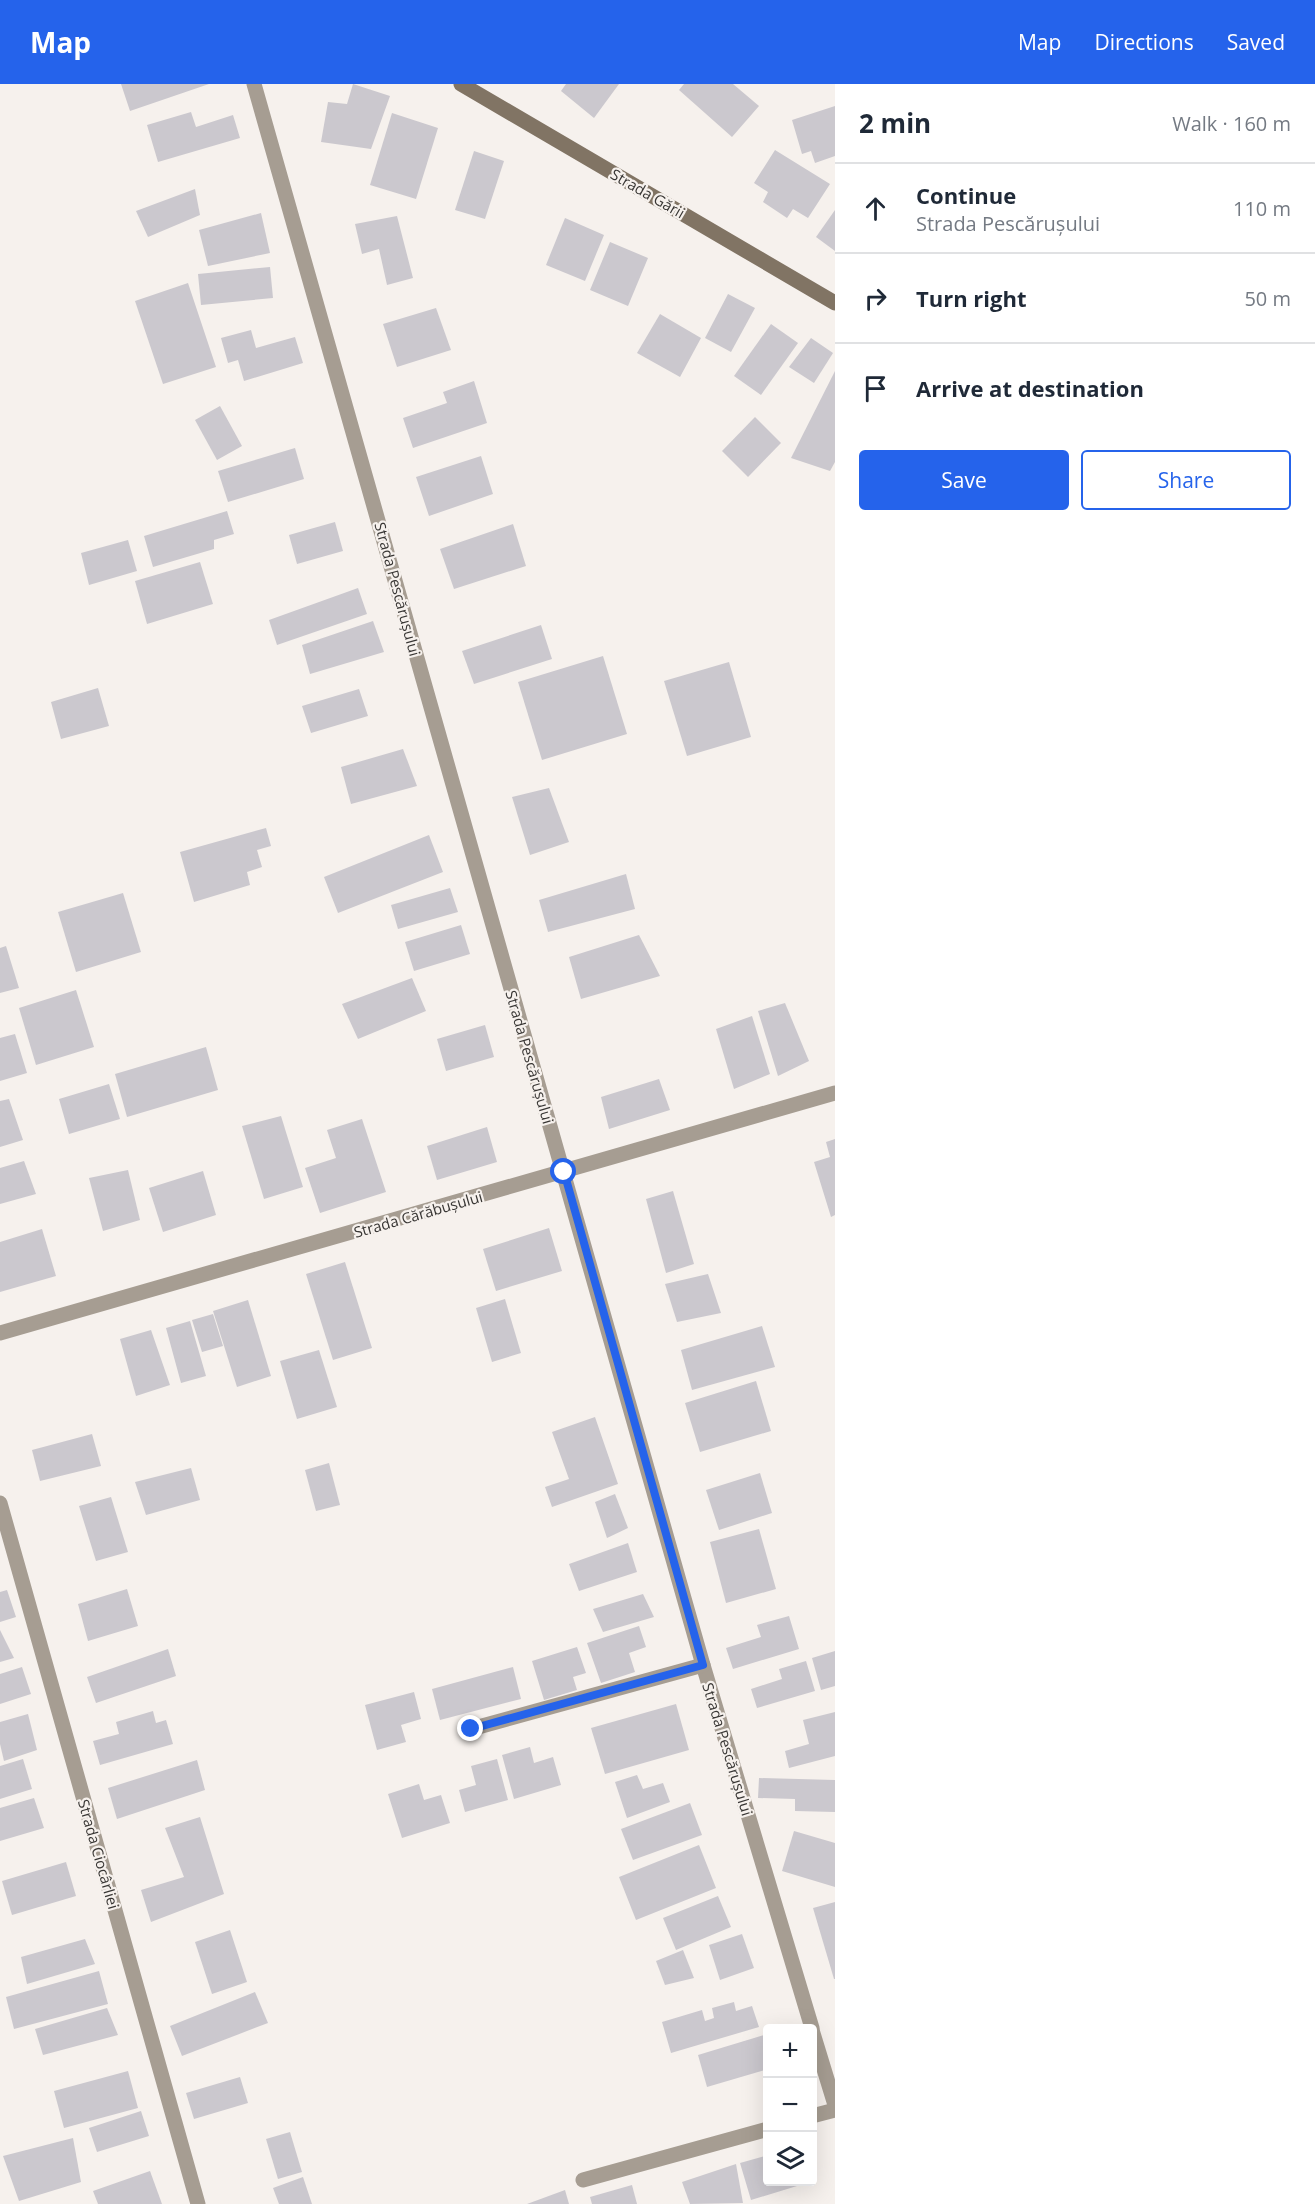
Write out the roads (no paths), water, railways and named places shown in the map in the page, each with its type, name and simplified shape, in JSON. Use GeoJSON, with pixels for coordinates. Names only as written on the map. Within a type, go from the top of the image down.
{"type":"FeatureCollection","features":[{"type":"Feature","properties":{"kind":"street","name":"Strada Pescărușului"},"geometry":{"type":"LineString","coordinates":[[254,84],[476,874],[564,1172],[703,1665],[811,2024]]}},
{"type":"Feature","properties":{"kind":"street","name":"Strada Gării"},"geometry":{"type":"LineString","coordinates":[[461,84],[835,303]]}},
{"type":"Feature","properties":{"kind":"street","name":"Strada Cărăbușului"},"geometry":{"type":"LineString","coordinates":[[0,1332],[835,1093]]}},
{"type":"Feature","properties":{"kind":"street","name":"Strada Ciocârliei"},"geometry":{"type":"LineString","coordinates":[[0,1503],[198,2204]]}},
{"type":"Feature","properties":{"kind":"street"},"geometry":{"type":"LineString","coordinates":[[471,1729],[703,1665]]}},
{"type":"Feature","properties":{"kind":"street","name":"Strada Pescărușului"},"geometry":{"type":"LineString","coordinates":[[817,2046],[835,2105]]}},
{"type":"Feature","properties":{"kind":"street"},"geometry":{"type":"LineString","coordinates":[[817,2115],[835,2110]]}},
{"type":"Feature","properties":{"kind":"street"},"geometry":{"type":"LineString","coordinates":[[583,2180],[763,2129]]}}]}
